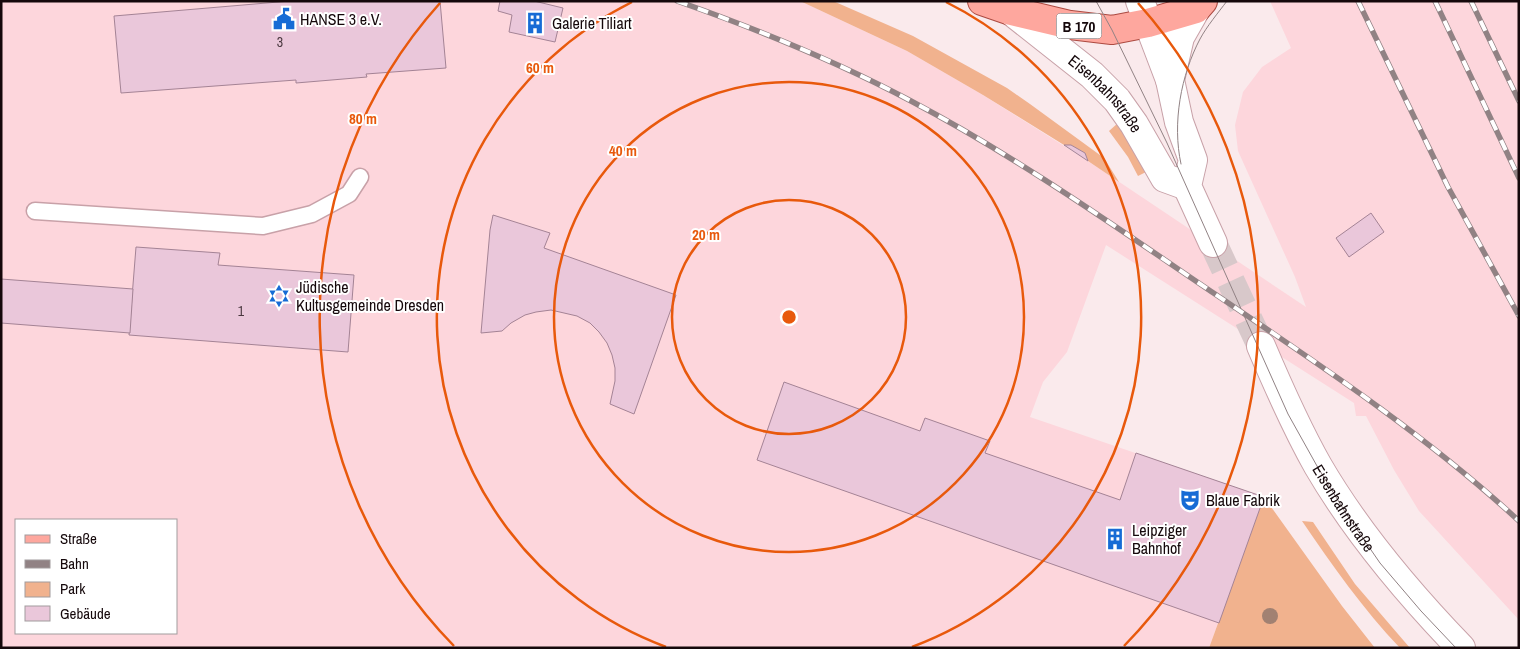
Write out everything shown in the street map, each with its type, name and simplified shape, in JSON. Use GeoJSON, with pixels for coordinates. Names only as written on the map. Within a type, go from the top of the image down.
{"type":"FeatureCollection","features":[{"type":"Feature","properties":{"kind":"main road","name":"B 170"},"geometry":{"type":"LineString","coordinates":[[982,1],[1011,11],[1070,25],[1112,30],[1144,12],[1199,5]]}},
{"type":"Feature","properties":{"kind":"street"},"geometry":{"type":"LineString","coordinates":[[1170,80],[1180,37],[1199,5]]}},
{"type":"Feature","properties":{"kind":"street","name":"Eisenbahnstraße"},"geometry":{"type":"LineString","coordinates":[[1011,11],[1092,75],[1117,100],[1134,124],[1165,178],[1187,186]]}},
{"type":"Feature","properties":{"kind":"street"},"geometry":{"type":"LineString","coordinates":[[1144,12],[1170,80],[1179,122],[1193,160],[1187,186],[1213,243]]}},
{"type":"Feature","properties":{"kind":"street","name":"Eisenbahnstraße"},"geometry":{"type":"LineString","coordinates":[[1261,346],[1291,414],[1318,466],[1349,515],[1383,562],[1424,610],[1461,648]]}},
{"type":"Feature","properties":{"kind":"lane"},"geometry":{"type":"LineString","coordinates":[[35,211],[263,226],[312,214],[349,194],[360,176]]}},
{"type":"Feature","properties":{"kind":"shaded area"},"geometry":{"type":"Polygon","coordinates":[[[1,1],[800,1],[907,51],[983,95],[1088,161],[1306,307],[1295,277],[1238,151],[1235,125],[1243,92],[1262,67],[1291,48],[1270,1],[1519,1],[1519,620],[1419,511],[1394,470],[1366,416],[1356,416],[1354,403],[1106,245],[1067,352],[1043,382],[1030,417],[1264,497],[1209,648],[1,648],[1,1]]]}},
{"type":"Feature","properties":{"kind":"green space"},"geometry":{"type":"Polygon","coordinates":[[[800,1],[833,1],[913,36],[1007,88],[1104,158],[1119,182],[1088,161],[1085,153],[1071,145],[1064,145],[907,51],[800,1]]]}},
{"type":"Feature","properties":{"kind":"green space"},"geometry":{"type":"Polygon","coordinates":[[[1118,123],[1148,171],[1138,176],[1128,157],[1109,131],[1118,123]]]}},
{"type":"Feature","properties":{"kind":"green space"},"geometry":{"type":"Polygon","coordinates":[[[1264,497],[1342,606],[1375,648],[1209,648],[1264,497]]]}},
{"type":"Feature","properties":{"kind":"green space"},"geometry":{"type":"Polygon","coordinates":[[[1302,521],[1313,522],[1355,584],[1410,648],[1400,648],[1373,618],[1336,570],[1302,521]]]}},
{"type":"Feature","properties":{"kind":"building"},"geometry":{"type":"Polygon","coordinates":[[[290,1],[440,1],[446,68],[366,74],[367,77],[296,83],[296,80],[121,93],[114,16],[290,1]]]}},
{"type":"Feature","properties":{"kind":"building","name":"Galerie Tiliart"},"geometry":{"type":"Polygon","coordinates":[[[500,1],[534,1],[563,8],[555,42],[509,32],[512,15],[498,11],[500,1]]]}},
{"type":"Feature","properties":{"kind":"building"},"geometry":{"type":"Polygon","coordinates":[[[1064,145],[1071,145],[1085,153],[1088,161],[1064,145]]]}},
{"type":"Feature","properties":{"kind":"building"},"geometry":{"type":"Polygon","coordinates":[[[1371,213],[1384,232],[1349,257],[1336,238],[1371,213]]]}},
{"type":"Feature","properties":{"kind":"building"},"geometry":{"type":"Polygon","coordinates":[[[493,215],[550,233],[544,248],[676,295],[634,414],[610,404],[615,381],[612,355],[607,343],[599,332],[590,323],[577,316],[551,310],[536,312],[525,315],[502,331],[481,333],[493,215]]]}},
{"type":"Feature","properties":{"kind":"building"},"geometry":{"type":"Polygon","coordinates":[[[136,247],[220,253],[218,265],[354,275],[348,352],[129,335],[136,247]]]}},
{"type":"Feature","properties":{"kind":"building"},"geometry":{"type":"Polygon","coordinates":[[[1,279],[133,289],[130,333],[1,323],[1,279]]]}},
{"type":"Feature","properties":{"kind":"building","name":"Leipziger Bahnhof"},"geometry":{"type":"Polygon","coordinates":[[[784,382],[920,431],[925,418],[990,441],[985,453],[1120,500],[1136,453],[1264,497],[1219,623],[757,460],[784,382]]]}},
{"type":"Feature","properties":{"kind":"tunnel"},"geometry":{"type":"LineString","coordinates":[[1213,243],[1261,346]]}},
{"type":"Feature","properties":{"kind":"tram line"},"geometry":{"type":"LineString","coordinates":[[1096,1],[1167,143],[1288,414],[1347,515],[1380,563],[1456,648]]}},
{"type":"Feature","properties":{"kind":"tram line"},"geometry":{"type":"LineString","coordinates":[[1181,164],[1178,148],[1178,116],[1183,84],[1193,53],[1200,39],[1227,1]]}},
{"type":"Feature","properties":{"kind":"railway"},"geometry":{"type":"LineString","coordinates":[[677,1],[766,34],[854,72],[911,101],[1028,169],[1141,243],[1372,402],[1447,459],[1519,521]]}},
{"type":"Feature","properties":{"kind":"railway"},"geometry":{"type":"LineString","coordinates":[[1358,1],[1448,187],[1519,316]]}},
{"type":"Feature","properties":{"kind":"railway"},"geometry":{"type":"LineString","coordinates":[[1435,1],[1519,178]]}},
{"type":"Feature","properties":{"kind":"railway"},"geometry":{"type":"LineString","coordinates":[[1471,1],[1519,101]]}},
{"type":"Feature","properties":{"kind":"place","name":"HANSE 3 e.V."},"geometry":{"type":"Point","coordinates":[284,19]}},
{"type":"Feature","properties":{"kind":"place","name":"Galerie Tiliart"},"geometry":{"type":"Point","coordinates":[535,23]}},
{"type":"Feature","properties":{"kind":"place","name":"Jüdische Kultusgemeinde Dresden"},"geometry":{"type":"Point","coordinates":[279,296]}},
{"type":"Feature","properties":{"kind":"place","name":"Blaue Fabrik"},"geometry":{"type":"Point","coordinates":[1190,500]}},
{"type":"Feature","properties":{"kind":"place","name":"Leipziger Bahnhof"},"geometry":{"type":"Point","coordinates":[1115,539]}}]}
